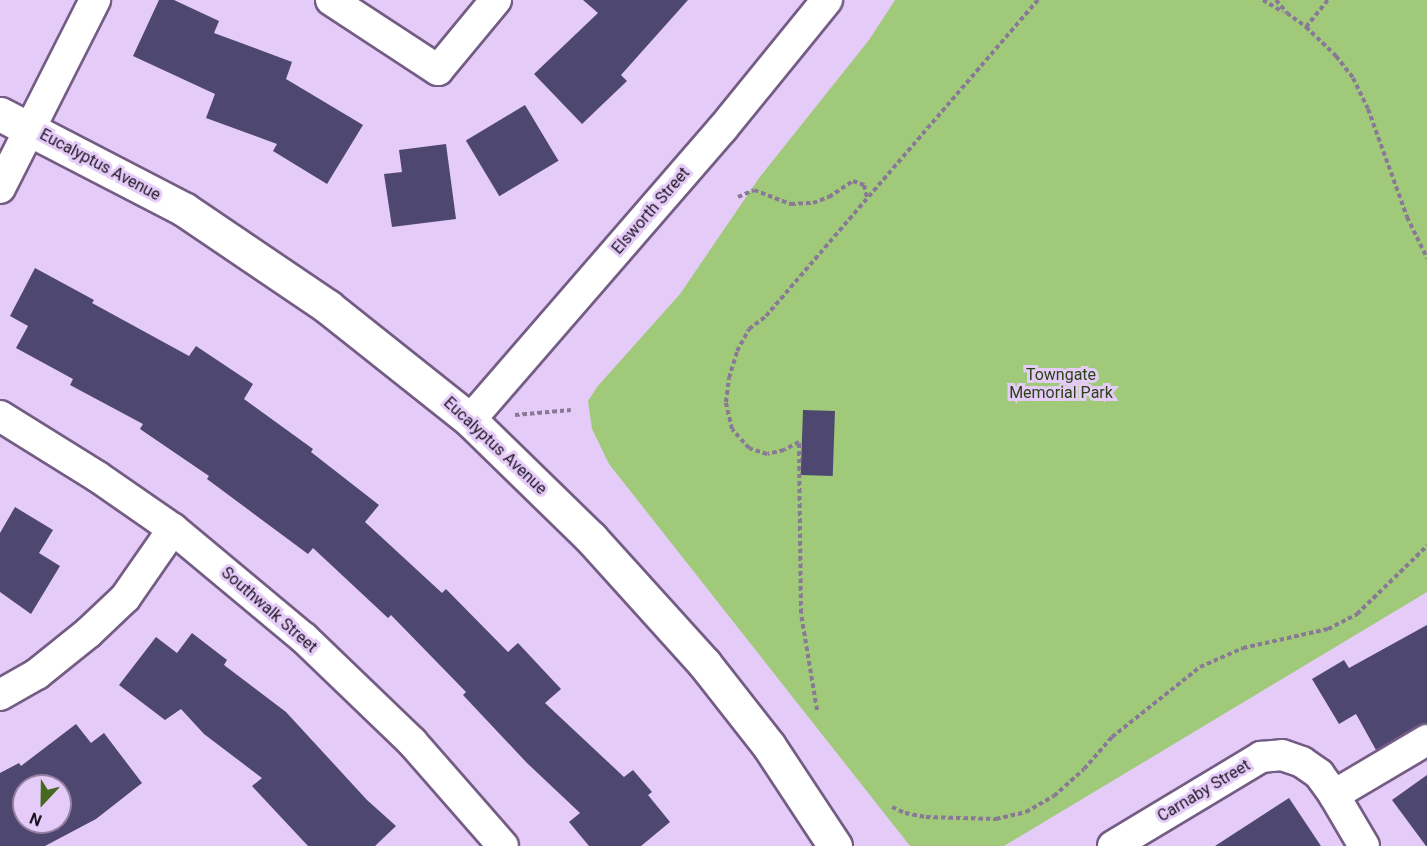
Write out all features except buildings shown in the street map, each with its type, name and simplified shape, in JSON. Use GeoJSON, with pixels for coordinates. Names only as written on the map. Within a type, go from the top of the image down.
{"type":"FeatureCollection","features":[{"type":"Feature","properties":{"kind":"street"},"geometry":{"type":"LineString","coordinates":[[0,188],[95,0]]}},
{"type":"Feature","properties":{"kind":"street"},"geometry":{"type":"LineString","coordinates":[[331,0],[438,70],[496,0]]}},
{"type":"Feature","properties":{"kind":"street","name":"Elsworth Street"},"geometry":{"type":"LineString","coordinates":[[470,420],[723,128],[827,0]]}},
{"type":"Feature","properties":{"kind":"street","name":"Eucalyptus Avenue"},"geometry":{"type":"LineString","coordinates":[[0,114],[185,210],[328,307],[470,420],[591,538],[704,663],[769,746],[835,846]]}},
{"type":"Feature","properties":{"kind":"street","name":"Southwalk Street"},"geometry":{"type":"LineString","coordinates":[[0,416],[98,477],[173,529],[304,638],[412,742],[503,846]]}},
{"type":"Feature","properties":{"kind":"street"},"geometry":{"type":"LineString","coordinates":[[0,695],[37,674],[88,633],[125,598],[173,529]]}},
{"type":"Feature","properties":{"kind":"street"},"geometry":{"type":"LineString","coordinates":[[1334,795],[1427,740]]}},
{"type":"Feature","properties":{"kind":"street","name":"Carnaby Street"},"geometry":{"type":"LineString","coordinates":[[1113,846],[1261,757],[1282,756],[1302,762],[1319,774],[1364,846]]}},
{"type":"Feature","properties":{"kind":"path"},"geometry":{"type":"LineString","coordinates":[[817,710],[801,613],[799,442],[784,450],[767,454],[748,448],[732,429],[726,402],[729,378],[737,351],[749,329],[766,316],[1038,0]]}},
{"type":"Feature","properties":{"kind":"path"},"geometry":{"type":"LineString","coordinates":[[1263,0],[1306,27],[1336,56],[1353,78],[1368,109],[1407,217],[1427,258]]}},
{"type":"Feature","properties":{"kind":"path"},"geometry":{"type":"LineString","coordinates":[[1276,0],[1287,13]]}},
{"type":"Feature","properties":{"kind":"path"},"geometry":{"type":"LineString","coordinates":[[1306,27],[1328,0]]}},
{"type":"Feature","properties":{"kind":"path"},"geometry":{"type":"LineString","coordinates":[[738,197],[754,190],[791,204],[813,203],[829,197],[853,181],[864,185],[867,198]]}},
{"type":"Feature","properties":{"kind":"path"},"geometry":{"type":"LineString","coordinates":[[470,420],[571,410]]}},
{"type":"Feature","properties":{"kind":"path"},"geometry":{"type":"LineString","coordinates":[[892,807],[905,813],[949,818],[996,819],[1026,812],[1054,796],[1084,769],[1112,737],[1200,667],[1243,648],[1328,629],[1357,614],[1427,546]]}},
{"type":"Feature","properties":{"kind":"green space","name":"Towngate Memorial Park"},"geometry":{"type":"Polygon","coordinates":[[[895,0],[1427,0],[1427,592],[1004,846],[910,846],[609,464],[592,429],[588,401],[597,387],[680,294],[759,178],[869,40],[895,0]]]}}]}
